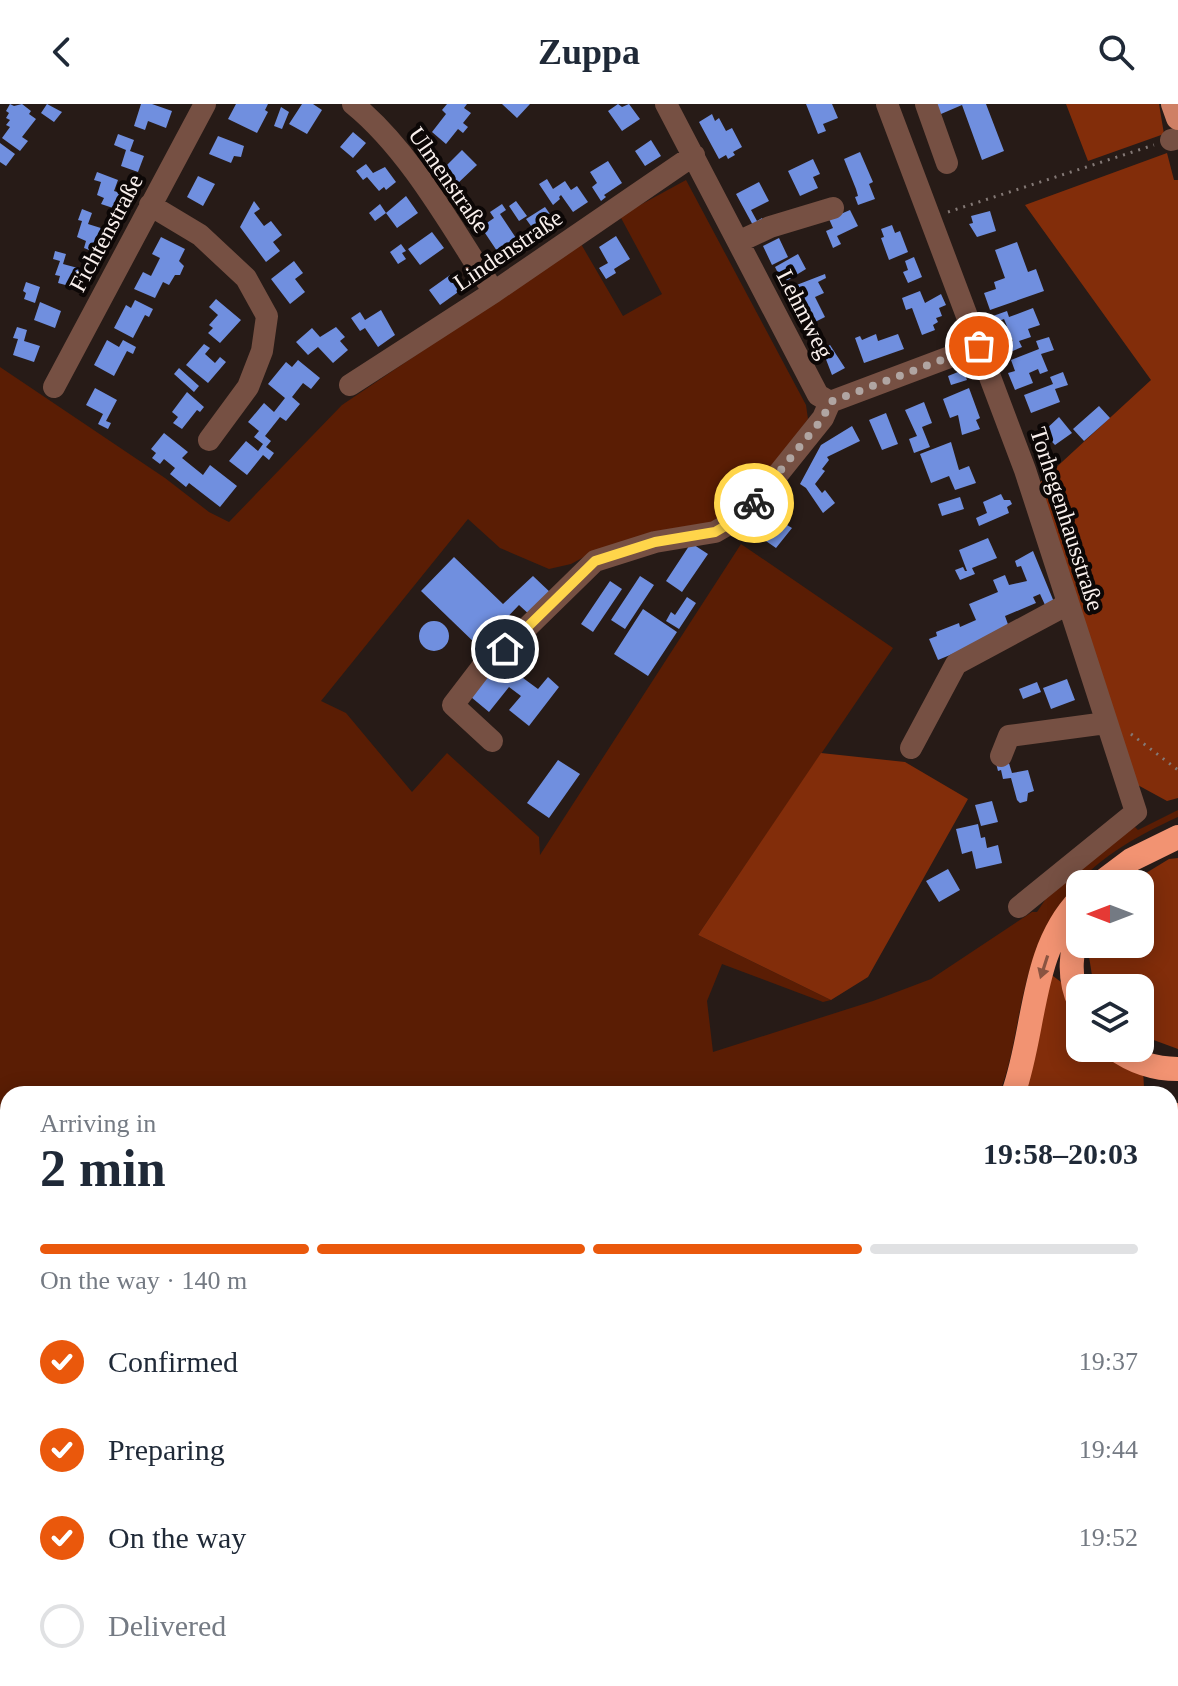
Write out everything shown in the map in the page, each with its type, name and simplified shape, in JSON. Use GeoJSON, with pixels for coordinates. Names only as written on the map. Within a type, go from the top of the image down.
{"type":"FeatureCollection","features":[{"type":"Feature","properties":{"kind":"highway"},"geometry":{"type":"LineString","coordinates":[[1118,870],[1131,860],[1178,837]]}},
{"type":"Feature","properties":{"kind":"highway"},"geometry":{"type":"LineString","coordinates":[[1015,1086],[1047,956],[1066,917]]}},
{"type":"Feature","properties":{"kind":"highway"},"geometry":{"type":"LineString","coordinates":[[1139,1062],[1178,1069]]}},
{"type":"Feature","properties":{"kind":"main road"},"geometry":{"type":"LineString","coordinates":[[1173,104],[1176,132]]}},
{"type":"Feature","properties":{"kind":"street","name":"Fichtenstraße"},"geometry":{"type":"LineString","coordinates":[[54,387],[205,104]]}},
{"type":"Feature","properties":{"kind":"street","name":"Ulmenstraße"},"geometry":{"type":"LineString","coordinates":[[353,104],[376,122],[408,164],[494,292]]}},
{"type":"Feature","properties":{"kind":"street","name":"Lehmweg"},"geometry":{"type":"LineString","coordinates":[[666,104],[818,395],[830,402]]}},
{"type":"Feature","properties":{"kind":"street","name":"Torhegenhausstraße"},"geometry":{"type":"LineString","coordinates":[[887,104],[1025,470],[1136,812],[1019,907]]}},
{"type":"Feature","properties":{"kind":"street"},"geometry":{"type":"LineString","coordinates":[[926,104],[947,163]]}},
{"type":"Feature","properties":{"kind":"street","name":"Lindenstraße"},"geometry":{"type":"LineString","coordinates":[[350,385],[494,292],[694,155]]}},
{"type":"Feature","properties":{"kind":"street"},"geometry":{"type":"LineString","coordinates":[[150,205],[200,235],[246,278],[267,316],[262,351],[248,387],[209,440]]}},
{"type":"Feature","properties":{"kind":"street"},"geometry":{"type":"LineString","coordinates":[[738,242],[770,227],[833,208]]}},
{"type":"Feature","properties":{"kind":"street"},"geometry":{"type":"LineString","coordinates":[[492,741],[453,705],[489,658],[505,649],[595,561],[655,542],[715,532],[746,514],[823,418],[830,402],[979,346]]}},
{"type":"Feature","properties":{"kind":"street"},"geometry":{"type":"LineString","coordinates":[[911,748],[956,664],[1068,604]]}},
{"type":"Feature","properties":{"kind":"street"},"geometry":{"type":"LineString","coordinates":[[1001,756],[1009,736],[1106,723]]}},
{"type":"Feature","properties":{"kind":"path"},"geometry":{"type":"LineString","coordinates":[[929,218],[1176,132]]}},
{"type":"Feature","properties":{"kind":"path"},"geometry":{"type":"LineString","coordinates":[[1137,738],[1178,770]]}},
{"type":"Feature","properties":{"kind":"shaded area"},"geometry":{"type":"Polygon","coordinates":[[[1066,104],[1159,104],[1164,134],[1088,161],[1066,104]]]}},
{"type":"Feature","properties":{"kind":"shaded area"},"geometry":{"type":"Polygon","coordinates":[[[1167,153],[1174,180],[1178,180],[1178,798],[1167,801],[1134,783],[1037,485],[1151,380],[1025,205],[1167,153]]]}},
{"type":"Feature","properties":{"kind":"shaded area"},"geometry":{"type":"Polygon","coordinates":[[[686,180],[806,405],[808,419],[742,506],[715,526],[597,550],[571,564],[549,569],[500,548],[468,519],[321,701],[346,713],[412,792],[447,753],[539,837],[540,855],[741,544],[893,648],[698,935],[831,1000],[823,1002],[722,964],[707,1001],[713,1052],[873,1001],[931,979],[1032,912],[1037,912],[1047,897],[1066,881],[1066,898],[1047,927],[1035,955],[1002,1086],[0,1086],[0,367],[165,478],[209,512],[229,522],[342,405],[581,244],[623,316],[662,294],[620,216],[686,180]]]}},
{"type":"Feature","properties":{"kind":"shaded area"},"geometry":{"type":"Polygon","coordinates":[[[821,753],[905,762],[968,799],[868,977],[831,1000],[698,935],[821,753]]]}},
{"type":"Feature","properties":{"kind":"shaded area"},"geometry":{"type":"Polygon","coordinates":[[[1178,810],[1178,817],[1122,847],[1092,870],[1078,870],[1132,824],[1138,830],[1178,810]]]}},
{"type":"Feature","properties":{"kind":"shaded area"},"geometry":{"type":"Polygon","coordinates":[[[1178,858],[1178,1049],[1154,1040],[1154,974],[1092,974],[1089,958],[1154,958],[1154,870],[1151,870],[1169,859],[1178,858]]]}},
{"type":"Feature","properties":{"kind":"shaded area"},"geometry":{"type":"Polygon","coordinates":[[[1053,976],[1066,986],[1066,1062],[1131,1062],[1143,1069],[1144,1086],[1025,1086],[1045,977],[1053,976]]]}},
{"type":"Feature","properties":{"kind":"building"},"geometry":{"type":"Polygon","coordinates":[[[10,104],[22,104],[36,119],[22,137],[28,141],[20,151],[2,138],[10,127],[6,125],[10,120],[6,118],[9,113],[6,111],[10,104]]]}},
{"type":"Feature","properties":{"kind":"building"},"geometry":{"type":"Polygon","coordinates":[[[47,104],[62,112],[54,122],[41,113],[47,104]]]}},
{"type":"Feature","properties":{"kind":"building"},"geometry":{"type":"Polygon","coordinates":[[[141,104],[152,104],[172,111],[166,128],[148,121],[145,130],[134,126],[141,104]]]}},
{"type":"Feature","properties":{"kind":"building"},"geometry":{"type":"Polygon","coordinates":[[[236,104],[268,104],[265,110],[268,112],[257,133],[228,119],[236,104]]]}},
{"type":"Feature","properties":{"kind":"building"},"geometry":{"type":"Polygon","coordinates":[[[302,104],[313,104],[322,110],[307,134],[289,124],[302,104]]]}},
{"type":"Feature","properties":{"kind":"building"},"geometry":{"type":"Polygon","coordinates":[[[447,104],[467,104],[464,108],[471,113],[463,123],[468,127],[463,133],[458,129],[446,144],[432,132],[446,114],[442,110],[447,104]]]}},
{"type":"Feature","properties":{"kind":"building"},"geometry":{"type":"Polygon","coordinates":[[[502,104],[530,104],[517,118],[502,104]]]}},
{"type":"Feature","properties":{"kind":"building"},"geometry":{"type":"Polygon","coordinates":[[[618,104],[622,107],[629,104],[640,119],[622,131],[608,111],[618,104]]]}},
{"type":"Feature","properties":{"kind":"building"},"geometry":{"type":"Polygon","coordinates":[[[806,104],[832,104],[838,118],[823,124],[826,131],[818,134],[806,104]]]}},
{"type":"Feature","properties":{"kind":"building"},"geometry":{"type":"Polygon","coordinates":[[[930,104],[986,104],[1004,151],[982,160],[962,105],[941,114],[930,104]]]}},
{"type":"Feature","properties":{"kind":"building"},"geometry":{"type":"Polygon","coordinates":[[[281,107],[289,112],[282,129],[274,126],[281,107]]]}},
{"type":"Feature","properties":{"kind":"building"},"geometry":{"type":"Polygon","coordinates":[[[712,114],[715,121],[719,118],[726,131],[732,128],[742,147],[728,159],[726,155],[719,159],[699,122],[712,114]]]}},
{"type":"Feature","properties":{"kind":"building"},"geometry":{"type":"Polygon","coordinates":[[[353,132],[366,143],[353,158],[340,147],[353,132]]]}},
{"type":"Feature","properties":{"kind":"building"},"geometry":{"type":"Polygon","coordinates":[[[118,134],[134,140],[130,151],[144,156],[138,172],[121,166],[126,150],[114,145],[118,134]]]}},
{"type":"Feature","properties":{"kind":"building"},"geometry":{"type":"Polygon","coordinates":[[[218,136],[244,146],[241,157],[234,156],[231,163],[209,154],[218,136]]]}},
{"type":"Feature","properties":{"kind":"building"},"geometry":{"type":"Polygon","coordinates":[[[651,140],[661,156],[645,166],[635,151],[651,140]]]}},
{"type":"Feature","properties":{"kind":"building"},"geometry":{"type":"Polygon","coordinates":[[[0,143],[15,154],[6,166],[0,162],[0,143]]]}},
{"type":"Feature","properties":{"kind":"building"},"geometry":{"type":"Polygon","coordinates":[[[462,150],[477,165],[457,184],[443,169],[462,150]]]}},
{"type":"Feature","properties":{"kind":"building"},"geometry":{"type":"Polygon","coordinates":[[[860,152],[873,182],[869,184],[875,199],[858,205],[856,189],[844,159],[860,152]]]}},
{"type":"Feature","properties":{"kind":"building"},"geometry":{"type":"Polygon","coordinates":[[[813,159],[820,174],[813,177],[818,188],[800,196],[788,171],[813,159]]]}},
{"type":"Feature","properties":{"kind":"building"},"geometry":{"type":"Polygon","coordinates":[[[608,161],[622,183],[604,195],[606,197],[601,201],[592,187],[597,183],[590,172],[608,161]]]}},
{"type":"Feature","properties":{"kind":"building"},"geometry":{"type":"Polygon","coordinates":[[[366,164],[373,173],[385,167],[396,182],[379,191],[367,177],[363,180],[356,171],[366,164]]]}},
{"type":"Feature","properties":{"kind":"building"},"geometry":{"type":"Polygon","coordinates":[[[97,172],[118,180],[114,191],[124,194],[119,210],[101,204],[104,198],[97,195],[101,182],[94,180],[97,172]]]}},
{"type":"Feature","properties":{"kind":"building"},"geometry":{"type":"Polygon","coordinates":[[[198,176],[215,184],[203,206],[187,197],[198,176]]]}},
{"type":"Feature","properties":{"kind":"building"},"geometry":{"type":"Polygon","coordinates":[[[547,179],[553,189],[565,181],[571,190],[577,186],[588,202],[573,212],[561,195],[553,205],[539,184],[547,179]]]}},
{"type":"Feature","properties":{"kind":"building"},"geometry":{"type":"Polygon","coordinates":[[[759,182],[769,201],[751,210],[757,221],[762,218],[765,224],[755,229],[736,194],[759,182]]]}},
{"type":"Feature","properties":{"kind":"building"},"geometry":{"type":"Polygon","coordinates":[[[406,196],[418,213],[397,228],[386,213],[406,196]]]}},
{"type":"Feature","properties":{"kind":"building"},"geometry":{"type":"Polygon","coordinates":[[[254,201],[260,209],[254,213],[264,226],[271,221],[282,235],[273,242],[280,251],[266,262],[240,227],[254,201]]]}},
{"type":"Feature","properties":{"kind":"building"},"geometry":{"type":"Polygon","coordinates":[[[516,201],[527,216],[519,221],[509,206],[516,201]]]}},
{"type":"Feature","properties":{"kind":"building"},"geometry":{"type":"Polygon","coordinates":[[[380,204],[386,213],[375,221],[369,213],[380,204]]]}},
{"type":"Feature","properties":{"kind":"building"},"geometry":{"type":"Polygon","coordinates":[[[502,204],[506,210],[500,214],[518,241],[525,237],[528,243],[517,251],[513,245],[499,254],[481,227],[494,218],[490,212],[502,204]]]}},
{"type":"Feature","properties":{"kind":"building"},"geometry":{"type":"Polygon","coordinates":[[[545,207],[557,224],[541,234],[539,231],[536,233],[526,219],[545,207]]]}},
{"type":"Feature","properties":{"kind":"building"},"geometry":{"type":"Polygon","coordinates":[[[82,209],[92,213],[88,224],[104,229],[94,252],[84,248],[86,241],[77,237],[82,209]]]}},
{"type":"Feature","properties":{"kind":"building"},"geometry":{"type":"Polygon","coordinates":[[[850,210],[858,226],[837,236],[841,244],[833,248],[826,231],[833,228],[829,219],[850,210]]]}},
{"type":"Feature","properties":{"kind":"building"},"geometry":{"type":"Polygon","coordinates":[[[990,211],[996,231],[977,237],[969,224],[973,223],[971,216],[990,211]]]}},
{"type":"Feature","properties":{"kind":"building"},"geometry":{"type":"Polygon","coordinates":[[[892,225],[895,233],[900,231],[908,252],[889,260],[881,229],[892,225]]]}},
{"type":"Feature","properties":{"kind":"building"},"geometry":{"type":"Polygon","coordinates":[[[432,232],[444,248],[420,265],[408,249],[432,232]]]}},
{"type":"Feature","properties":{"kind":"building"},"geometry":{"type":"Polygon","coordinates":[[[616,236],[630,259],[614,269],[616,273],[606,279],[599,268],[608,263],[599,247],[616,236]]]}},
{"type":"Feature","properties":{"kind":"building"},"geometry":{"type":"Polygon","coordinates":[[[161,237],[185,249],[179,261],[184,266],[180,275],[175,275],[169,285],[163,282],[155,298],[134,289],[143,272],[151,276],[160,258],[152,254],[161,237]]]}},
{"type":"Feature","properties":{"kind":"building"},"geometry":{"type":"Polygon","coordinates":[[[779,238],[788,257],[772,265],[763,246],[779,238]]]}},
{"type":"Feature","properties":{"kind":"building"},"geometry":{"type":"Polygon","coordinates":[[[1017,242],[1028,272],[1036,269],[1044,291],[990,310],[984,293],[996,289],[994,282],[1005,278],[995,250],[1017,242]]]}},
{"type":"Feature","properties":{"kind":"building"},"geometry":{"type":"Polygon","coordinates":[[[401,244],[406,251],[402,253],[406,259],[398,264],[390,252],[401,244]]]}},
{"type":"Feature","properties":{"kind":"building"},"geometry":{"type":"Polygon","coordinates":[[[55,251],[66,254],[63,264],[89,271],[84,290],[58,283],[60,276],[55,275],[60,261],[53,259],[55,251]]]}},
{"type":"Feature","properties":{"kind":"building"},"geometry":{"type":"Polygon","coordinates":[[[798,254],[806,269],[783,283],[775,267],[798,254]]]}},
{"type":"Feature","properties":{"kind":"building"},"geometry":{"type":"Polygon","coordinates":[[[914,257],[922,277],[908,283],[903,272],[908,270],[905,261],[914,257]]]}},
{"type":"Feature","properties":{"kind":"building"},"geometry":{"type":"Polygon","coordinates":[[[294,261],[303,273],[295,279],[305,292],[290,304],[271,279],[294,261]]]}},
{"type":"Feature","properties":{"kind":"building"},"geometry":{"type":"Polygon","coordinates":[[[825,274],[826,278],[818,282],[824,293],[815,297],[825,317],[805,327],[791,300],[798,296],[794,286],[825,274]]]}},
{"type":"Feature","properties":{"kind":"building"},"geometry":{"type":"Polygon","coordinates":[[[450,275],[461,290],[440,305],[429,290],[450,275]]]}},
{"type":"Feature","properties":{"kind":"building"},"geometry":{"type":"Polygon","coordinates":[[[26,282],[40,287],[35,303],[24,299],[26,282]]]}},
{"type":"Feature","properties":{"kind":"building"},"geometry":{"type":"Polygon","coordinates":[[[920,291],[925,303],[941,294],[946,305],[939,308],[942,316],[936,318],[938,322],[933,325],[935,330],[922,335],[912,308],[906,310],[902,298],[920,291]]]}},
{"type":"Feature","properties":{"kind":"building"},"geometry":{"type":"Polygon","coordinates":[[[216,299],[241,320],[220,343],[208,333],[213,328],[209,325],[218,315],[209,307],[216,299]]]}},
{"type":"Feature","properties":{"kind":"building"},"geometry":{"type":"Polygon","coordinates":[[[135,300],[153,309],[149,317],[145,315],[133,338],[114,328],[126,305],[131,308],[135,300]]]}},
{"type":"Feature","properties":{"kind":"building"},"geometry":{"type":"Polygon","coordinates":[[[40,302],[61,311],[55,328],[34,320],[40,302]]]}},
{"type":"Feature","properties":{"kind":"building"},"geometry":{"type":"Polygon","coordinates":[[[1033,308],[1040,325],[1028,329],[1031,337],[1019,341],[1022,347],[1008,353],[1004,345],[1013,341],[1004,319],[996,322],[993,316],[1007,311],[1009,317],[1033,308]]]}},
{"type":"Feature","properties":{"kind":"building"},"geometry":{"type":"Polygon","coordinates":[[[381,310],[395,335],[378,347],[365,328],[360,331],[351,318],[360,312],[365,320],[381,310]]]}},
{"type":"Feature","properties":{"kind":"building"},"geometry":{"type":"Polygon","coordinates":[[[17,327],[27,330],[24,341],[40,346],[34,362],[13,355],[18,339],[13,338],[17,327]]]}},
{"type":"Feature","properties":{"kind":"building"},"geometry":{"type":"Polygon","coordinates":[[[336,327],[345,337],[340,341],[348,350],[333,363],[318,347],[308,355],[296,342],[312,328],[320,337],[336,327]]]}},
{"type":"Feature","properties":{"kind":"building"},"geometry":{"type":"Polygon","coordinates":[[[876,334],[878,341],[898,334],[904,349],[864,363],[855,338],[860,336],[862,340],[876,334]]]}},
{"type":"Feature","properties":{"kind":"building"},"geometry":{"type":"Polygon","coordinates":[[[1049,337],[1054,350],[1041,354],[1048,371],[1040,374],[1038,369],[1029,373],[1033,383],[1015,390],[1008,373],[1015,371],[1011,360],[1039,349],[1036,341],[1049,337]]]}},
{"type":"Feature","properties":{"kind":"building"},"geometry":{"type":"Polygon","coordinates":[[[107,340],[119,347],[123,340],[136,347],[133,354],[127,351],[114,376],[94,365],[107,340]]]}},
{"type":"Feature","properties":{"kind":"building"},"geometry":{"type":"Polygon","coordinates":[[[204,344],[210,348],[205,354],[215,363],[220,357],[226,362],[208,383],[186,365],[204,344]]]}},
{"type":"Feature","properties":{"kind":"building"},"geometry":{"type":"Polygon","coordinates":[[[830,345],[845,368],[832,375],[822,349],[830,345]]]}},
{"type":"Feature","properties":{"kind":"building"},"geometry":{"type":"Polygon","coordinates":[[[298,360],[320,378],[311,389],[303,383],[292,397],[300,404],[286,421],[280,417],[265,436],[271,441],[266,447],[274,453],[269,460],[263,455],[247,475],[229,461],[246,441],[258,451],[263,444],[254,437],[259,431],[248,422],[264,403],[274,412],[285,398],[268,384],[286,362],[292,367],[298,360]]]}},
{"type":"Feature","properties":{"kind":"building"},"geometry":{"type":"Polygon","coordinates":[[[179,368],[199,386],[194,392],[174,374],[179,368]]]}},
{"type":"Feature","properties":{"kind":"building"},"geometry":{"type":"Polygon","coordinates":[[[963,370],[967,380],[951,385],[948,376],[963,370]]]}},
{"type":"Feature","properties":{"kind":"building"},"geometry":{"type":"Polygon","coordinates":[[[1063,372],[1068,385],[1055,389],[1060,402],[1031,413],[1024,395],[1053,384],[1050,377],[1063,372]]]}},
{"type":"Feature","properties":{"kind":"building"},"geometry":{"type":"Polygon","coordinates":[[[95,388],[117,400],[106,421],[111,423],[108,429],[98,424],[103,414],[86,405],[95,388]]]}},
{"type":"Feature","properties":{"kind":"building"},"geometry":{"type":"Polygon","coordinates":[[[969,388],[980,418],[976,420],[980,429],[962,435],[958,415],[950,418],[943,399],[969,388]]]}},
{"type":"Feature","properties":{"kind":"building"},"geometry":{"type":"Polygon","coordinates":[[[187,392],[204,407],[200,412],[197,410],[182,429],[173,423],[178,417],[172,412],[187,392]]]}},
{"type":"Feature","properties":{"kind":"building"},"geometry":{"type":"Polygon","coordinates":[[[924,402],[932,423],[922,427],[930,447],[914,453],[909,439],[917,436],[905,410],[924,402]]]}},
{"type":"Feature","properties":{"kind":"building"},"geometry":{"type":"Polygon","coordinates":[[[1099,406],[1110,418],[1084,441],[1073,429],[1099,406]]]}},
{"type":"Feature","properties":{"kind":"building"},"geometry":{"type":"Polygon","coordinates":[[[886,413],[898,444],[882,450],[869,420],[886,413]]]}},
{"type":"Feature","properties":{"kind":"building"},"geometry":{"type":"Polygon","coordinates":[[[1059,417],[1072,433],[1055,445],[1043,432],[1059,417]]]}},
{"type":"Feature","properties":{"kind":"building"},"geometry":{"type":"Polygon","coordinates":[[[852,426],[860,441],[827,457],[829,460],[822,469],[825,471],[815,484],[822,493],[825,490],[835,503],[823,513],[800,484],[821,445],[852,426]]]}},
{"type":"Feature","properties":{"kind":"building"},"geometry":{"type":"Polygon","coordinates":[[[164,433],[188,452],[182,458],[203,475],[210,465],[237,486],[220,507],[189,483],[186,487],[170,474],[175,468],[164,459],[160,464],[152,458],[156,453],[151,449],[164,433]]]}},
{"type":"Feature","properties":{"kind":"building"},"geometry":{"type":"Polygon","coordinates":[[[951,442],[959,470],[969,466],[976,483],[955,490],[949,476],[931,483],[920,454],[951,442]]]}},
{"type":"Feature","properties":{"kind":"building"},"geometry":{"type":"Polygon","coordinates":[[[1001,494],[1004,500],[1010,500],[1012,504],[1007,507],[1009,513],[979,526],[976,518],[987,513],[983,502],[1001,494]]]}},
{"type":"Feature","properties":{"kind":"building"},"geometry":{"type":"Polygon","coordinates":[[[960,497],[964,509],[942,516],[938,504],[960,497]]]}},
{"type":"Feature","properties":{"kind":"building"},"geometry":{"type":"Polygon","coordinates":[[[771,513],[792,528],[776,548],[763,539],[769,531],[770,525],[766,521],[771,513]]]}},
{"type":"Feature","properties":{"kind":"building"},"geometry":{"type":"Polygon","coordinates":[[[988,538],[997,558],[972,568],[975,574],[960,580],[955,570],[963,567],[967,571],[959,550],[988,538]]]}},
{"type":"Feature","properties":{"kind":"building"},"geometry":{"type":"Polygon","coordinates":[[[691,543],[708,554],[682,592],[666,581],[691,543]]]}},
{"type":"Feature","properties":{"kind":"building"},"geometry":{"type":"Polygon","coordinates":[[[1033,551],[1054,602],[1045,605],[1040,594],[1033,597],[1036,603],[1005,616],[1010,630],[938,660],[929,639],[937,636],[936,632],[976,620],[969,604],[998,592],[993,580],[1005,575],[1009,585],[1027,581],[1021,566],[1017,567],[1015,561],[1033,551]]]}},
{"type":"Feature","properties":{"kind":"building"},"geometry":{"type":"Polygon","coordinates":[[[454,557],[503,604],[533,576],[552,594],[531,616],[519,605],[479,647],[421,591],[454,557]]]}},
{"type":"Feature","properties":{"kind":"building"},"geometry":{"type":"Polygon","coordinates":[[[640,576],[654,585],[625,629],[611,620],[640,576]]]}},
{"type":"Feature","properties":{"kind":"building"},"geometry":{"type":"Polygon","coordinates":[[[610,581],[622,589],[593,632],[581,624],[610,581]]]}},
{"type":"Feature","properties":{"kind":"building"},"geometry":{"type":"Polygon","coordinates":[[[687,597],[696,603],[679,629],[666,621],[671,612],[675,615],[687,597]]]}},
{"type":"Feature","properties":{"kind":"building"},"geometry":{"type":"Polygon","coordinates":[[[643,609],[677,632],[648,676],[614,654],[643,609]]]}},
{"type":"Feature","properties":{"kind":"building"},"geometry":{"type":"Polygon","coordinates":[[[434,621],[440,622],[448,630],[448,642],[440,650],[434,651],[428,650],[420,642],[419,636],[420,630],[428,622],[434,621]]]}},
{"type":"Feature","properties":{"kind":"building"},"geometry":{"type":"Polygon","coordinates":[[[500,661],[538,689],[548,677],[559,687],[529,726],[509,710],[521,696],[509,687],[489,712],[471,697],[500,661]]]}},
{"type":"Feature","properties":{"kind":"building"},"geometry":{"type":"Polygon","coordinates":[[[1067,679],[1075,700],[1051,709],[1043,688],[1067,679]]]}},
{"type":"Feature","properties":{"kind":"building"},"geometry":{"type":"Polygon","coordinates":[[[1037,682],[1041,692],[1023,699],[1019,689],[1037,682]]]}},
{"type":"Feature","properties":{"kind":"building"},"geometry":{"type":"Polygon","coordinates":[[[558,760],[580,774],[549,818],[527,803],[558,760]]]}},
{"type":"Feature","properties":{"kind":"building"},"geometry":{"type":"Polygon","coordinates":[[[1008,760],[1012,773],[1028,770],[1034,791],[1028,793],[1027,801],[1020,803],[1017,800],[1011,778],[1003,779],[1001,770],[998,771],[996,763],[1008,760]]]}},
{"type":"Feature","properties":{"kind":"building"},"geometry":{"type":"Polygon","coordinates":[[[992,801],[998,822],[981,826],[975,805],[992,801]]]}},
{"type":"Feature","properties":{"kind":"building"},"geometry":{"type":"Polygon","coordinates":[[[978,824],[987,848],[998,845],[1002,863],[976,869],[972,851],[962,854],[956,829],[978,824]]]}},
{"type":"Feature","properties":{"kind":"building"},"geometry":{"type":"Polygon","coordinates":[[[948,869],[960,890],[939,902],[926,881],[948,869]]]}},
{"type":"Feature","properties":{"kind":"way so far"},"geometry":{"type":"LineString","coordinates":[[754,503],[823,418],[830,402],[979,346]]}},
{"type":"Feature","properties":{"kind":"route"},"geometry":{"type":"LineString","coordinates":[[505,649],[595,561],[655,542],[715,532],[746,514],[754,503]]}}]}
